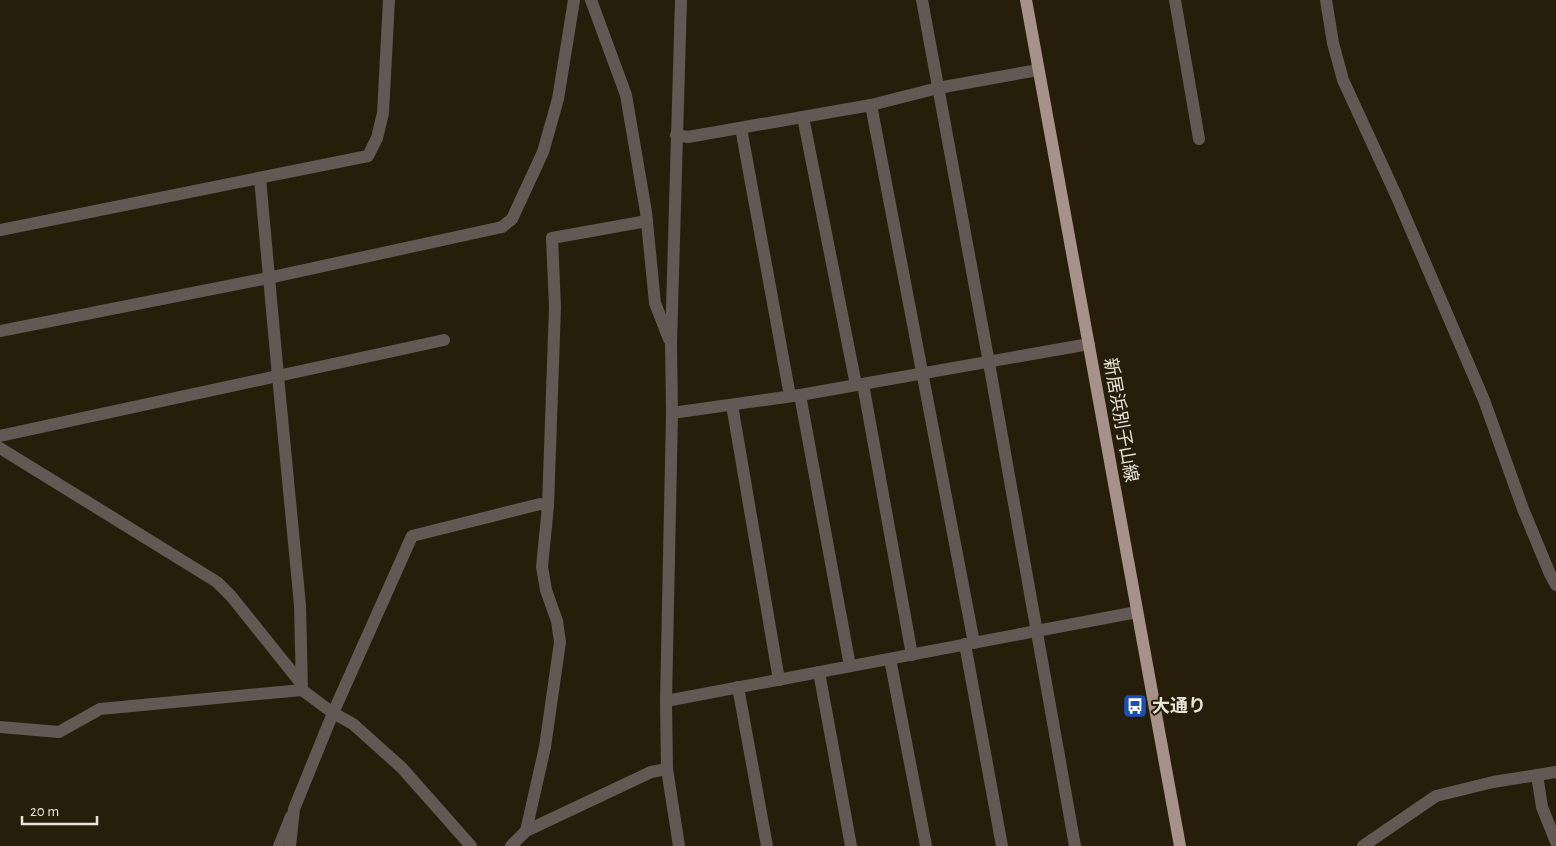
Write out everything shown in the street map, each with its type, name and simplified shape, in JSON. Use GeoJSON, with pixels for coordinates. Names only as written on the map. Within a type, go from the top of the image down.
{"type":"FeatureCollection","features":[{"type":"Feature","properties":{"kind":"main road","name":"新居浜別子山線"},"geometry":{"type":"LineString","coordinates":[[1026,0],[1180,846]]}},
{"type":"Feature","properties":{"kind":"street"},"geometry":{"type":"LineString","coordinates":[[0,230],[368,156],[377,138],[383,113],[389,0]]}},
{"type":"Feature","properties":{"kind":"street"},"geometry":{"type":"LineString","coordinates":[[0,331],[268,278],[502,227],[512,219],[543,152],[558,99],[574,0]]}},
{"type":"Feature","properties":{"kind":"street"},"geometry":{"type":"LineString","coordinates":[[591,0],[626,94],[647,222],[655,303],[671,343]]}},
{"type":"Feature","properties":{"kind":"street"},"geometry":{"type":"LineString","coordinates":[[678,846],[667,769],[666,701],[672,413],[671,343],[681,0]]}},
{"type":"Feature","properties":{"kind":"street"},"geometry":{"type":"LineString","coordinates":[[922,0],[1075,846]]}},
{"type":"Feature","properties":{"kind":"street"},"geometry":{"type":"LineString","coordinates":[[1175,0],[1199,139]]}},
{"type":"Feature","properties":{"kind":"street"},"geometry":{"type":"LineString","coordinates":[[1326,0],[1333,43],[1343,80],[1396,195],[1484,400],[1523,508],[1556,585]]}},
{"type":"Feature","properties":{"kind":"street"},"geometry":{"type":"LineString","coordinates":[[676,135],[688,137],[871,105],[938,88],[1038,70]]}},
{"type":"Feature","properties":{"kind":"street"},"geometry":{"type":"LineString","coordinates":[[871,105],[922,374],[1002,846]]}},
{"type":"Feature","properties":{"kind":"street"},"geometry":{"type":"LineString","coordinates":[[803,117],[860,385],[912,655]]}},
{"type":"Feature","properties":{"kind":"street"},"geometry":{"type":"LineString","coordinates":[[740,128],[850,666]]}},
{"type":"Feature","properties":{"kind":"street"},"geometry":{"type":"LineString","coordinates":[[260,178],[300,605],[301,686]]}},
{"type":"Feature","properties":{"kind":"street"},"geometry":{"type":"LineString","coordinates":[[526,831],[545,747],[560,642],[557,621],[546,590],[542,567],[548,506],[555,307],[552,238],[647,222]]}},
{"type":"Feature","properties":{"kind":"street"},"geometry":{"type":"LineString","coordinates":[[0,436],[444,340]]}},
{"type":"Feature","properties":{"kind":"street"},"geometry":{"type":"LineString","coordinates":[[672,413],[795,396],[1089,344]]}},
{"type":"Feature","properties":{"kind":"street"},"geometry":{"type":"LineString","coordinates":[[732,405],[779,680]]}},
{"type":"Feature","properties":{"kind":"street"},"geometry":{"type":"LineString","coordinates":[[0,448],[217,582],[231,596],[301,686],[333,713],[353,724],[402,768],[472,846]]}},
{"type":"Feature","properties":{"kind":"street"},"geometry":{"type":"LineString","coordinates":[[290,846],[294,809],[333,713],[412,536],[540,504],[548,506]]}},
{"type":"Feature","properties":{"kind":"street"},"geometry":{"type":"LineString","coordinates":[[666,701],[1137,612]]}},
{"type":"Feature","properties":{"kind":"street"},"geometry":{"type":"LineString","coordinates":[[890,659],[926,846]]}},
{"type":"Feature","properties":{"kind":"street"},"geometry":{"type":"LineString","coordinates":[[819,672],[851,846]]}},
{"type":"Feature","properties":{"kind":"street"},"geometry":{"type":"LineString","coordinates":[[0,727],[59,732],[100,709],[301,686]]}},
{"type":"Feature","properties":{"kind":"street"},"geometry":{"type":"LineString","coordinates":[[738,687],[767,846]]}},
{"type":"Feature","properties":{"kind":"street"},"geometry":{"type":"LineString","coordinates":[[511,846],[526,831],[651,772],[667,769]]}},
{"type":"Feature","properties":{"kind":"street"},"geometry":{"type":"LineString","coordinates":[[1363,846],[1436,796],[1492,782],[1556,772]]}},
{"type":"Feature","properties":{"kind":"street"},"geometry":{"type":"LineString","coordinates":[[1537,775],[1542,807],[1556,842]]}},
{"type":"Feature","properties":{"kind":"lane"},"geometry":{"type":"LineString","coordinates":[[278,846],[294,809]]}},
{"type":"Feature","properties":{"kind":"place","name":"大通り"},"geometry":{"type":"Point","coordinates":[1135,706]}}]}
